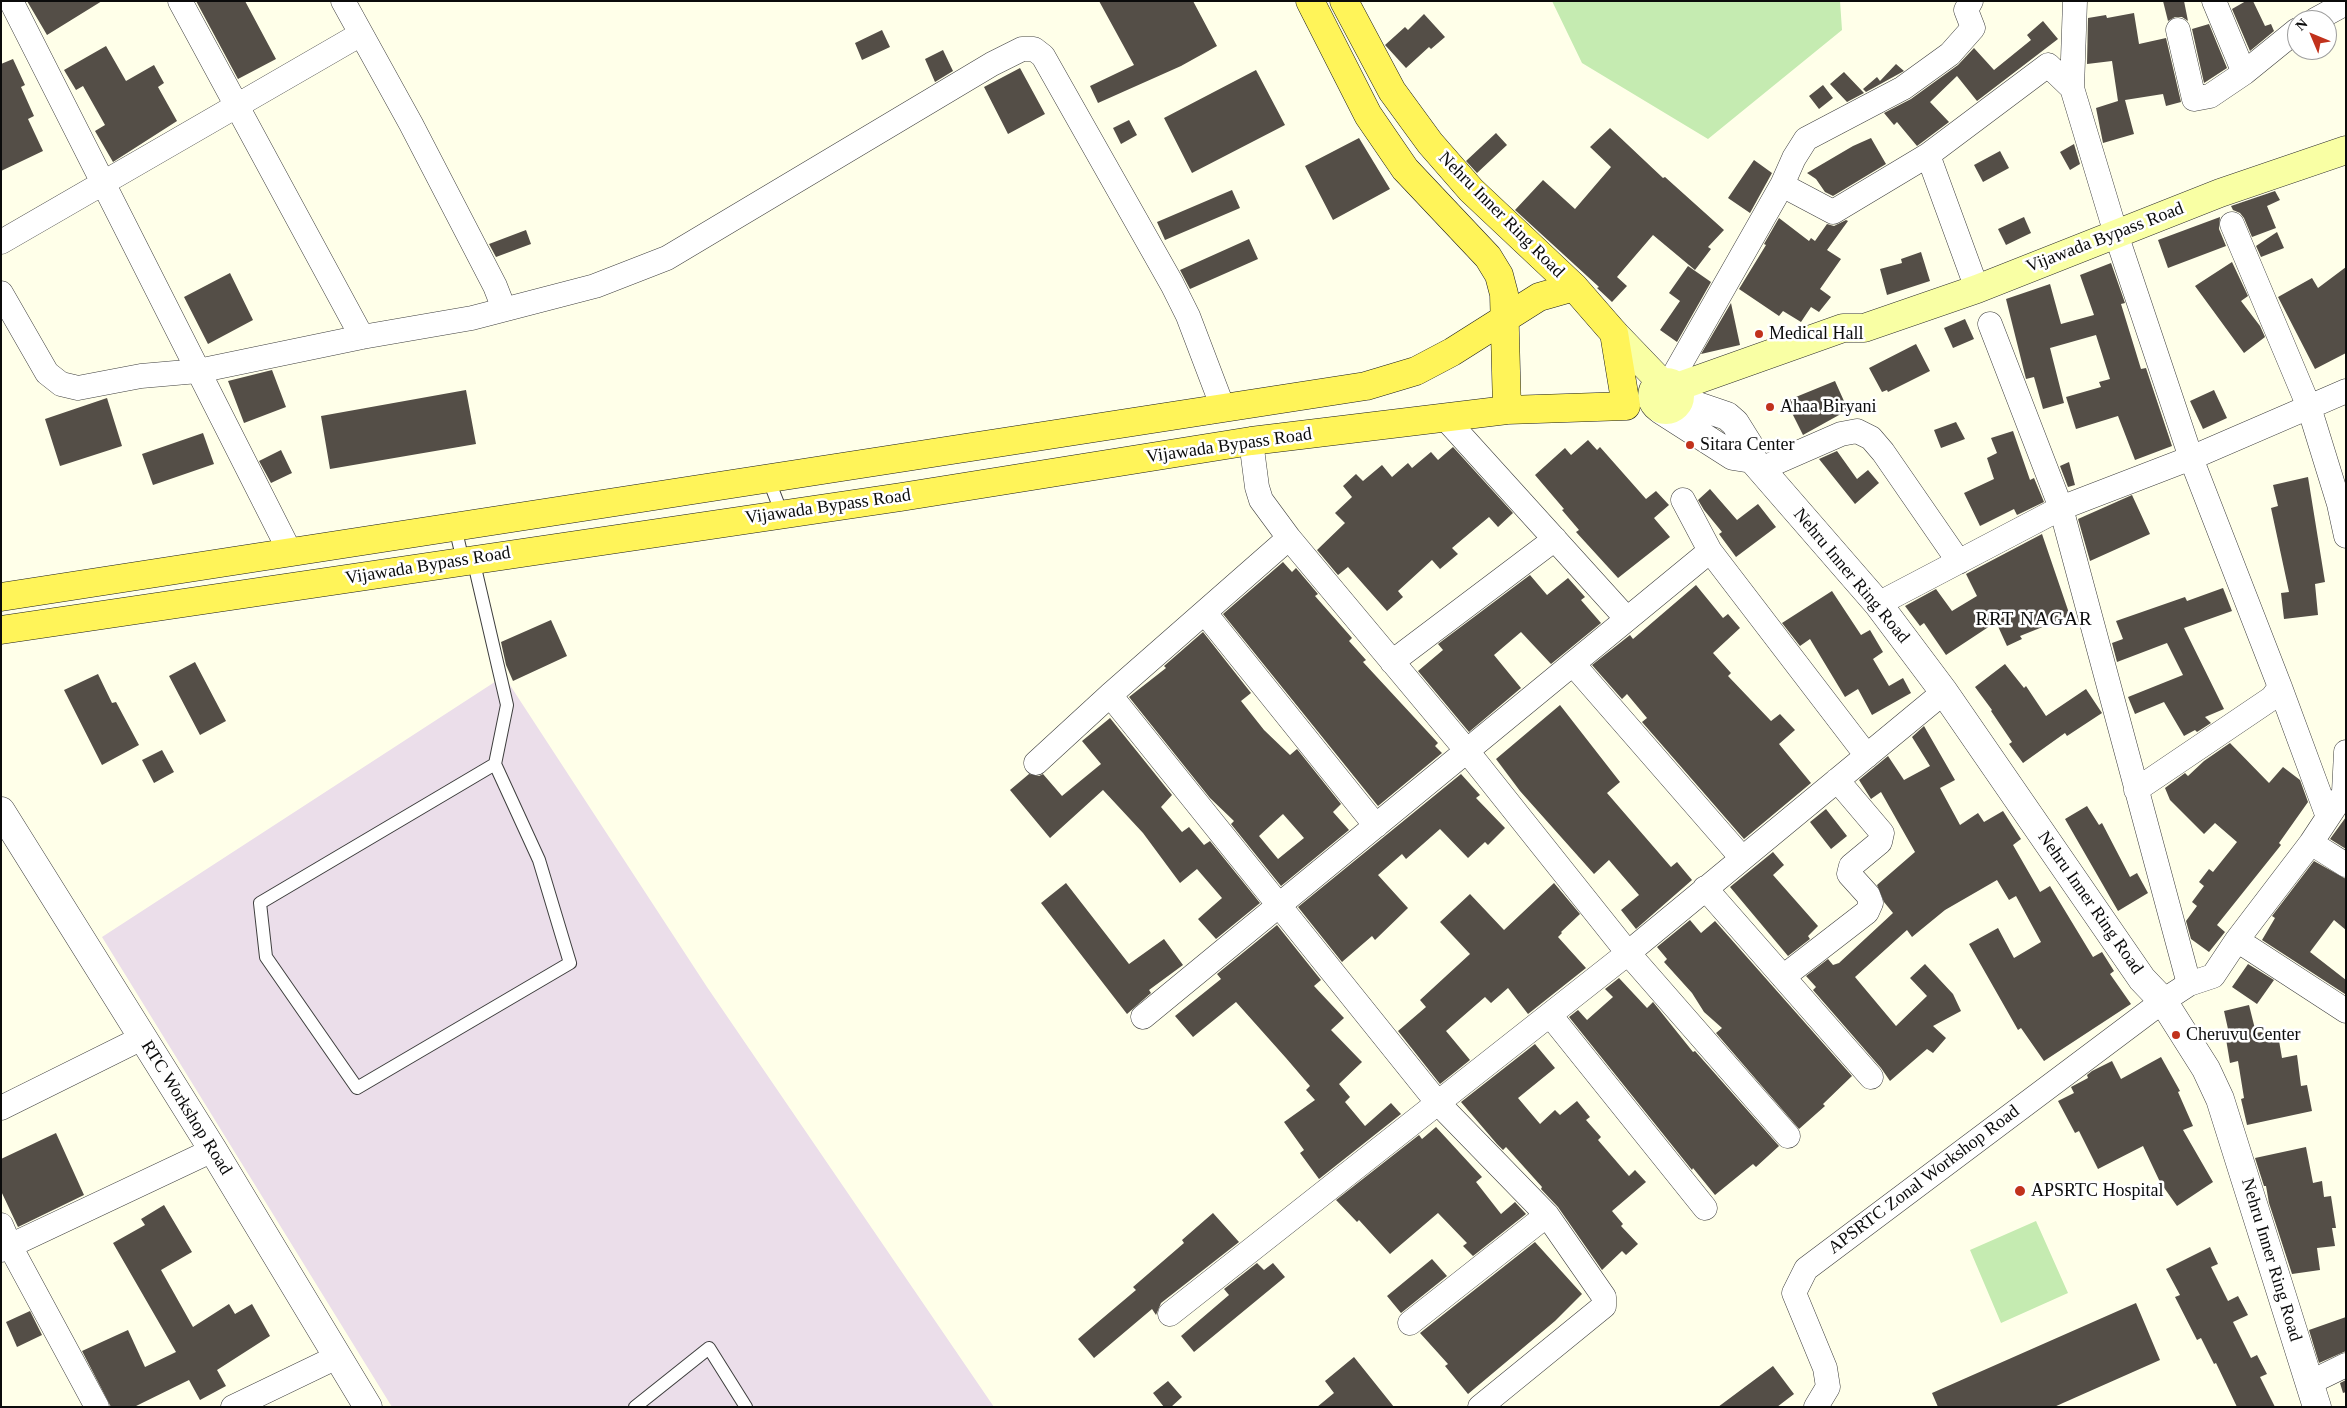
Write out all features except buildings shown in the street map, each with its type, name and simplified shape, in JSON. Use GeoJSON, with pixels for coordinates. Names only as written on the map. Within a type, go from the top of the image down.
{"type":"FeatureCollection","features":[{"type":"Feature","properties":{"kind":"main road","name":"Nehru Inner Ring Road"},"geometry":{"type":"LineString","coordinates":[[1310,1],[1368,115],[1405,169],[1488,256],[1499,275],[1504,294],[1507,410]]}},
{"type":"Feature","properties":{"kind":"main road","name":"Nehru Inner Ring Road"},"geometry":{"type":"LineString","coordinates":[[1344,1],[1392,91],[1430,143],[1472,190],[1574,287],[1614,332]]}},
{"type":"Feature","properties":{"kind":"main road","name":"Vijawada Bypass Road"},"geometry":{"type":"LineString","coordinates":[[1,630],[782,514],[1251,441],[1507,410],[1626,406],[1668,395],[1843,328],[1864,328],[1977,288],[2220,193],[2346,150]]}},
{"type":"Feature","properties":{"kind":"main road","name":"Vijawada Bypass Road"},"geometry":{"type":"LineString","coordinates":[[1,597],[1366,386],[1416,371],[1452,352],[1539,297],[1574,287]]}},
{"type":"Feature","properties":{"kind":"main road"},"geometry":{"type":"LineString","coordinates":[[1614,332],[1668,395]]}},
{"type":"Feature","properties":{"kind":"main road"},"geometry":{"type":"LineString","coordinates":[[1614,332],[1626,406]]}},
{"type":"Feature","properties":{"kind":"street"},"geometry":{"type":"LineString","coordinates":[[11,1],[290,552]]}},
{"type":"Feature","properties":{"kind":"street"},"geometry":{"type":"LineString","coordinates":[[180,1],[362,337]]}},
{"type":"Feature","properties":{"kind":"street"},"geometry":{"type":"LineString","coordinates":[[343,1],[495,286],[504,309]]}},
{"type":"Feature","properties":{"kind":"street"},"geometry":{"type":"LineString","coordinates":[[1668,395],[1782,185],[1794,158],[1806,139],[1903,88],[1950,54],[1973,28],[1966,10],[1971,1]]}},
{"type":"Feature","properties":{"kind":"street"},"geometry":{"type":"LineString","coordinates":[[2075,1],[2072,88],[2116,234],[2191,458],[2280,687],[2328,817]]}},
{"type":"Feature","properties":{"kind":"street"},"geometry":{"type":"LineString","coordinates":[[2214,1],[2244,72]]}},
{"type":"Feature","properties":{"kind":"street"},"geometry":{"type":"LineString","coordinates":[[2334,10],[2346,3]]}},
{"type":"Feature","properties":{"kind":"street"},"geometry":{"type":"LineString","coordinates":[[2178,30],[2194,99],[2210,96],[2287,38]]}},
{"type":"Feature","properties":{"kind":"street"},"geometry":{"type":"LineString","coordinates":[[1,242],[361,34]]}},
{"type":"Feature","properties":{"kind":"street"},"geometry":{"type":"LineString","coordinates":[[1,293],[47,373],[61,384],[78,388],[141,376],[198,371],[362,337],[472,318],[595,286],[667,258],[992,64],[1022,49],[1034,49],[1044,56],[1172,284],[1188,316],[1223,408]]}},
{"type":"Feature","properties":{"kind":"street"},"geometry":{"type":"LineString","coordinates":[[1782,185],[1833,212],[1928,155],[2048,65],[2072,88]]}},
{"type":"Feature","properties":{"kind":"street"},"geometry":{"type":"LineString","coordinates":[[1928,155],[1977,288]]}},
{"type":"Feature","properties":{"kind":"street"},"geometry":{"type":"LineString","coordinates":[[2232,224],[2309,408],[2339,504],[2346,536]]}},
{"type":"Feature","properties":{"kind":"street"},"geometry":{"type":"LineString","coordinates":[[1990,324],[2062,508],[2189,984]]}},
{"type":"Feature","properties":{"kind":"street"},"geometry":{"type":"LineString","coordinates":[[1878,604],[2062,508],[2191,458],[2346,391]]}},
{"type":"Feature","properties":{"kind":"street","name":"Nehru Inner Ring Road"},"geometry":{"type":"LineString","coordinates":[[1668,395],[1727,416],[1734,423],[1750,446],[1756,464],[1878,604],[1944,692],[2142,979],[2163,1001],[2206,1069],[2220,1099],[2313,1395]]}},
{"type":"Feature","properties":{"kind":"street"},"geometry":{"type":"LineString","coordinates":[[1446,418],[1627,620]]}},
{"type":"Feature","properties":{"kind":"street"},"geometry":{"type":"LineString","coordinates":[[1756,464],[1841,434],[1857,431],[1864,434],[1871,438],[1883,452],[1959,562]]}},
{"type":"Feature","properties":{"kind":"street"},"geometry":{"type":"LineString","coordinates":[[1251,441],[1256,487],[1261,500],[1289,538],[1467,751],[1628,952],[1788,1136]]}},
{"type":"Feature","properties":{"kind":"street"},"geometry":{"type":"LineString","coordinates":[[1683,500],[1710,551],[1867,756]]}},
{"type":"Feature","properties":{"kind":"street"},"geometry":{"type":"LineString","coordinates":[[1036,763],[1110,695],[1289,538]]}},
{"type":"Feature","properties":{"kind":"street"},"geometry":{"type":"LineString","coordinates":[[1392,662],[1556,539]]}},
{"type":"Feature","properties":{"kind":"street"},"geometry":{"type":"LineString","coordinates":[[1143,1017],[1710,551]]}},
{"type":"Feature","properties":{"kind":"street"},"geometry":{"type":"LineString","coordinates":[[1205,613],[1376,826]]}},
{"type":"Feature","properties":{"kind":"street"},"geometry":{"type":"LineString","coordinates":[[1573,664],[1742,858]]}},
{"type":"Feature","properties":{"kind":"street"},"geometry":{"type":"LineString","coordinates":[[2136,790],[2272,698],[2280,687]]}},
{"type":"Feature","properties":{"kind":"street"},"geometry":{"type":"LineString","coordinates":[[1170,1314],[1437,1102],[1550,1015],[1944,692]]}},
{"type":"Feature","properties":{"kind":"street"},"geometry":{"type":"LineString","coordinates":[[1110,695],[1280,904],[1437,1102],[1547,1214],[1604,1297],[1604,1306],[1480,1407]]}},
{"type":"Feature","properties":{"kind":"street"},"geometry":{"type":"LineString","coordinates":[[2345,791],[2346,752]]}},
{"type":"Feature","properties":{"kind":"street"},"geometry":{"type":"LineString","coordinates":[[1783,977],[1866,912],[1871,903],[1868,895],[1849,874],[1851,866],[1880,842],[1882,833],[1837,780]]}},
{"type":"Feature","properties":{"kind":"street","name":"APSRTC Zonal Workshop Road"},"geometry":{"type":"LineString","coordinates":[[1816,1407],[1828,1387],[1825,1368],[1794,1294],[1806,1269],[2163,1001],[2189,984],[2213,976],[2237,940],[2311,843],[2345,791]]}},
{"type":"Feature","properties":{"kind":"street","name":"RTC Workshop Road"},"geometry":{"type":"LineString","coordinates":[[1,811],[213,1150],[368,1407]]}},
{"type":"Feature","properties":{"kind":"street"},"geometry":{"type":"LineString","coordinates":[[2311,843],[2346,865]]}},
{"type":"Feature","properties":{"kind":"street"},"geometry":{"type":"LineString","coordinates":[[1705,888],[1871,1077]]}},
{"type":"Feature","properties":{"kind":"street"},"geometry":{"type":"LineString","coordinates":[[2237,940],[2346,1011]]}},
{"type":"Feature","properties":{"kind":"street"},"geometry":{"type":"LineString","coordinates":[[1550,1015],[1705,1208]]}},
{"type":"Feature","properties":{"kind":"street"},"geometry":{"type":"LineString","coordinates":[[1,1108],[142,1038]]}},
{"type":"Feature","properties":{"kind":"street"},"geometry":{"type":"LineString","coordinates":[[97,1407],[4,1240],[213,1150]]}},
{"type":"Feature","properties":{"kind":"street"},"geometry":{"type":"LineString","coordinates":[[1410,1323],[1547,1214]]}},
{"type":"Feature","properties":{"kind":"street"},"geometry":{"type":"LineString","coordinates":[[233,1407],[338,1357]]}},
{"type":"Feature","properties":{"kind":"street"},"geometry":{"type":"LineString","coordinates":[[2313,1395],[2346,1365]]}},
{"type":"Feature","properties":{"kind":"lane"},"geometry":{"type":"LineString","coordinates":[[768,478],[782,514]]}},
{"type":"Feature","properties":{"kind":"lane"},"geometry":{"type":"LineString","coordinates":[[455,527],[468,560],[507,705],[495,764],[539,860],[570,963],[357,1088],[266,957],[260,903],[495,764]]}},
{"type":"Feature","properties":{"kind":"lane"},"geometry":{"type":"LineString","coordinates":[[635,1407],[709,1348],[746,1407]]}},
{"type":"Feature","properties":{"kind":"shaded area"},"geometry":{"type":"Polygon","coordinates":[[[504,676],[707,987],[994,1407],[392,1407],[102,937],[504,676]]]}},
{"type":"Feature","properties":{"kind":"green space"},"geometry":{"type":"Polygon","coordinates":[[[1552,1],[1840,1],[1842,30],[1708,139],[1582,63],[1552,1]]]}},
{"type":"Feature","properties":{"kind":"green space"},"geometry":{"type":"Polygon","coordinates":[[[2036,1221],[2068,1293],[2001,1323],[1970,1250],[2036,1221]]]}},
{"type":"Feature","properties":{"kind":"place","name":"Medical Hall"},"geometry":{"type":"Point","coordinates":[1759,334]}},
{"type":"Feature","properties":{"kind":"place","name":"Ahaa Biryani"},"geometry":{"type":"Point","coordinates":[1770,407]}},
{"type":"Feature","properties":{"kind":"place","name":"Sitara Center"},"geometry":{"type":"Point","coordinates":[1690,445]}},
{"type":"Feature","properties":{"kind":"place","name":"Cheruvu Center"},"geometry":{"type":"Point","coordinates":[2176,1035]}},
{"type":"Feature","properties":{"kind":"place","name":"APSRTC Hospital"},"geometry":{"type":"Point","coordinates":[2020,1191]}},
{"type":"Feature","properties":{"kind":"district","name":"RRT NAGAR"},"geometry":{"type":"Point","coordinates":[2034,620]}}]}
